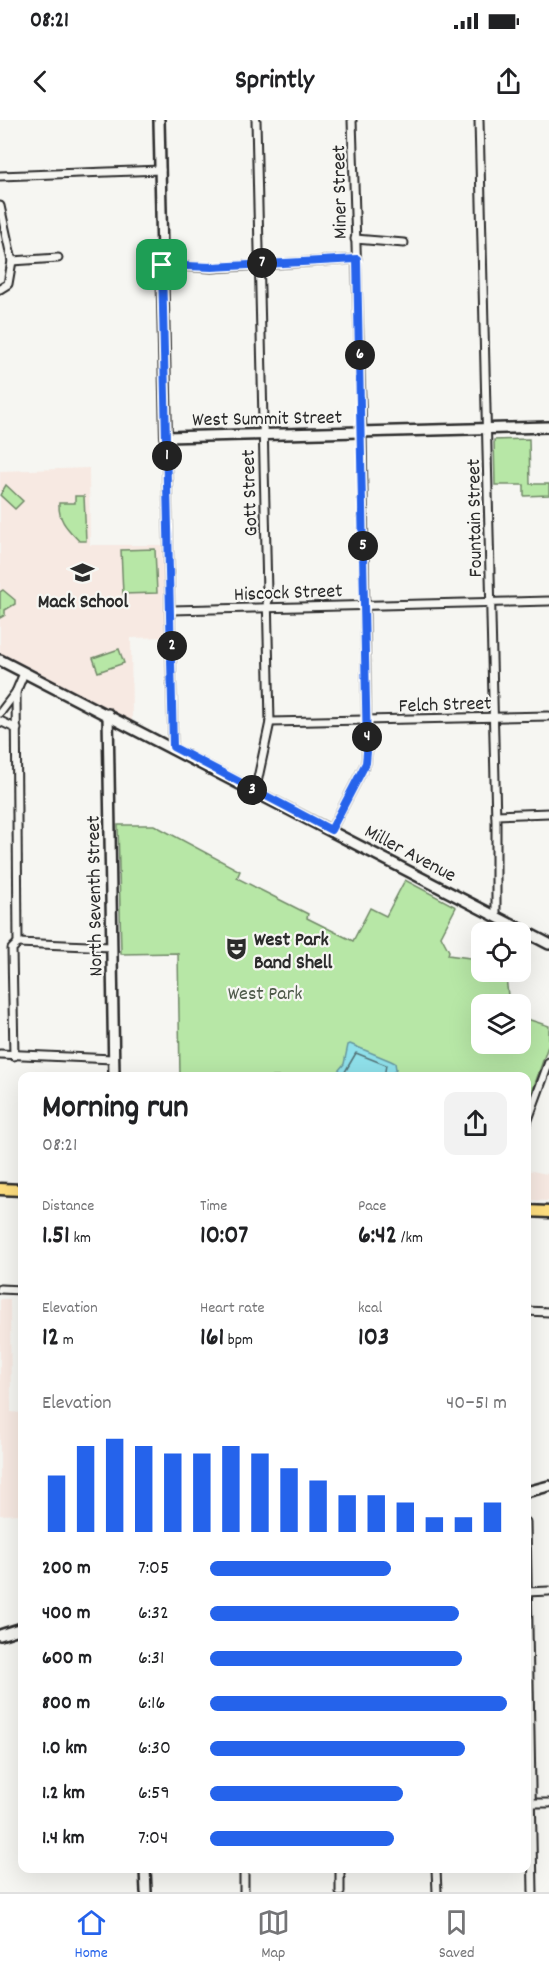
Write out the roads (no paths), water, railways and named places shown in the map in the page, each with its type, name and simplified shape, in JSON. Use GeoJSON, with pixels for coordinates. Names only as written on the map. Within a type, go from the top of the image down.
{"type":"FeatureCollection","features":[{"type":"Feature","properties":{"kind":"main road"},"geometry":{"type":"LineString","coordinates":[[0,1189],[18,1190]]}},
{"type":"Feature","properties":{"kind":"main road"},"geometry":{"type":"LineString","coordinates":[[531,1211],[549,1212]]}},
{"type":"Feature","properties":{"kind":"street"},"geometry":{"type":"LineString","coordinates":[[159,120],[172,610],[173,747]]}},
{"type":"Feature","properties":{"kind":"street","name":"Gott Street"},"geometry":{"type":"LineString","coordinates":[[255,792],[270,722],[256,120]]}},
{"type":"Feature","properties":{"kind":"street","name":"Miner Street"},"geometry":{"type":"LineString","coordinates":[[331,830],[366,763],[362,433],[352,120]]}},
{"type":"Feature","properties":{"kind":"street","name":"Fountain Street"},"geometry":{"type":"LineString","coordinates":[[479,120],[488,428],[496,916]]}},
{"type":"Feature","properties":{"kind":"street"},"geometry":{"type":"LineString","coordinates":[[0,176],[161,170]]}},
{"type":"Feature","properties":{"kind":"street"},"geometry":{"type":"LineString","coordinates":[[0,206],[12,261],[10,279],[2,288]]}},
{"type":"Feature","properties":{"kind":"street"},"geometry":{"type":"LineString","coordinates":[[355,238],[404,243]]}},
{"type":"Feature","properties":{"kind":"street"},"geometry":{"type":"LineString","coordinates":[[12,261],[58,258]]}},
{"type":"Feature","properties":{"kind":"street"},"geometry":{"type":"LineString","coordinates":[[162,265],[212,267],[357,259]]}},
{"type":"Feature","properties":{"kind":"street","name":"West Summit Street"},"geometry":{"type":"LineString","coordinates":[[166,437],[549,427]]}},
{"type":"Feature","properties":{"kind":"street","name":"Hiscock Street"},"geometry":{"type":"LineString","coordinates":[[172,610],[549,601]]}},
{"type":"Feature","properties":{"kind":"street","name":"Miller Avenue"},"geometry":{"type":"LineString","coordinates":[[0,660],[173,747],[255,792],[549,944]]}},
{"type":"Feature","properties":{"kind":"street"},"geometry":{"type":"LineString","coordinates":[[0,713],[16,692],[24,673]]}},
{"type":"Feature","properties":{"kind":"street"},"geometry":{"type":"LineString","coordinates":[[14,1056],[12,949],[18,943],[16,692]]}},
{"type":"Feature","properties":{"kind":"street","name":"North Seventh Street"},"geometry":{"type":"LineString","coordinates":[[108,714],[114,1072]]}},
{"type":"Feature","properties":{"kind":"street","name":"Felch Street"},"geometry":{"type":"LineString","coordinates":[[270,722],[366,722],[549,716]]}},
{"type":"Feature","properties":{"kind":"street"},"geometry":{"type":"LineString","coordinates":[[0,721],[17,729]]}},
{"type":"Feature","properties":{"kind":"street"},"geometry":{"type":"LineString","coordinates":[[496,815],[549,813]]}},
{"type":"Feature","properties":{"kind":"street"},"geometry":{"type":"LineString","coordinates":[[18,943],[111,947]]}},
{"type":"Feature","properties":{"kind":"street"},"geometry":{"type":"LineString","coordinates":[[0,1054],[113,1059]]}},
{"type":"Feature","properties":{"kind":"street"},"geometry":{"type":"LineString","coordinates":[[531,1111],[549,1062]]}},
{"type":"Feature","properties":{"kind":"street"},"geometry":{"type":"LineString","coordinates":[[0,1289],[18,1290]]}},
{"type":"Feature","properties":{"kind":"street"},"geometry":{"type":"LineString","coordinates":[[531,1311],[549,1312]]}},
{"type":"Feature","properties":{"kind":"street"},"geometry":{"type":"LineString","coordinates":[[531,1490],[549,1486]]}},
{"type":"Feature","properties":{"kind":"street"},"geometry":{"type":"LineString","coordinates":[[531,1592],[549,1592]]}},
{"type":"Feature","properties":{"kind":"street"},"geometry":{"type":"LineString","coordinates":[[0,1635],[18,1629]]}},
{"type":"Feature","properties":{"kind":"street"},"geometry":{"type":"LineString","coordinates":[[531,1803],[549,1803]]}},
{"type":"Feature","properties":{"kind":"street"},"geometry":{"type":"LineString","coordinates":[[531,1848],[533,1892]]}},
{"type":"Feature","properties":{"kind":"street"},"geometry":{"type":"LineString","coordinates":[[145,1873],[146,1892]]}},
{"type":"Feature","properties":{"kind":"street"},"geometry":{"type":"LineString","coordinates":[[244,1873],[244,1892]]}},
{"type":"Feature","properties":{"kind":"street"},"geometry":{"type":"LineString","coordinates":[[340,1873],[340,1892]]}},
{"type":"Feature","properties":{"kind":"street"},"geometry":{"type":"LineString","coordinates":[[436,1873],[436,1892]]}},
{"type":"Feature","properties":{"kind":"water"},"geometry":{"type":"Polygon","coordinates":[[[348,1045],[395,1063],[396,1069],[393,1072],[337,1072],[344,1064],[348,1045]]]}},
{"type":"Feature","properties":{"kind":"place","name":"Mack School"},"geometry":{"type":"Point","coordinates":[83,573]}},
{"type":"Feature","properties":{"kind":"place","name":"West Park Band Shell"},"geometry":{"type":"Point","coordinates":[236,949]}},
{"type":"Feature","properties":{"kind":"park label","name":"West Park"},"geometry":{"type":"Point","coordinates":[265,992]}}]}
